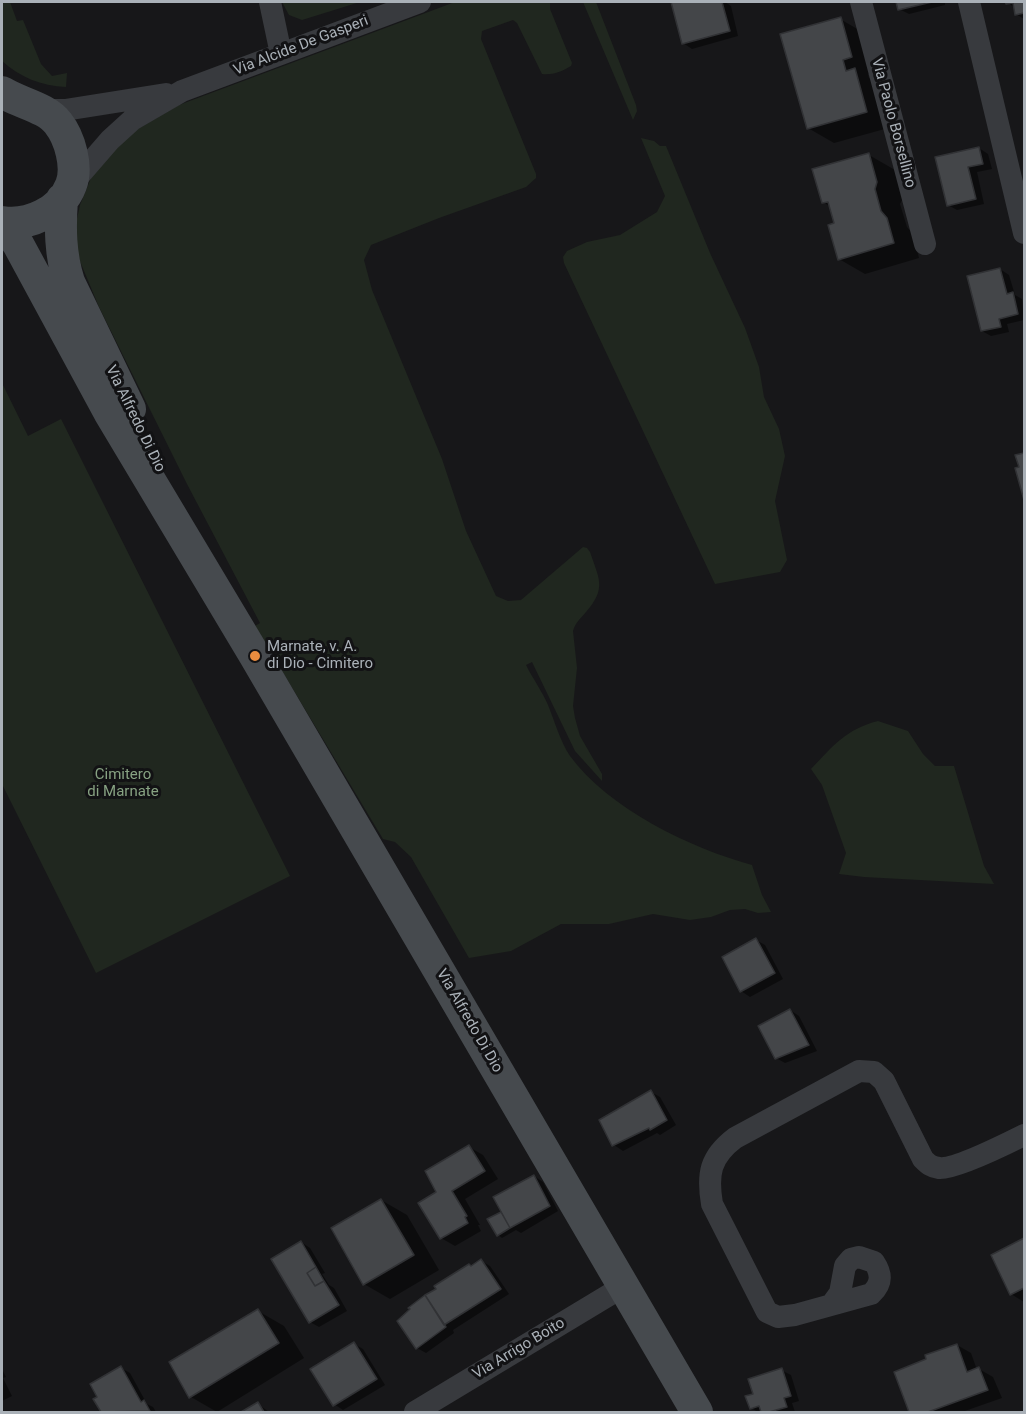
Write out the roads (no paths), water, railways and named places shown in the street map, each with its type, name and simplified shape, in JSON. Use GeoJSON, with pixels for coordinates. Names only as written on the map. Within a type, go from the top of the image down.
{"type":"FeatureCollection","features":[{"type":"Feature","properties":{"kind":"main road","name":"Via Alfredo Di Dio"},"geometry":{"type":"LineString","coordinates":[[2,92],[57,120],[67,137],[73,160],[60,240],[62,260],[77,301],[239,631]]}},
{"type":"Feature","properties":{"kind":"main road"},"geometry":{"type":"LineString","coordinates":[[2,223],[24,222],[44,216],[66,192]]}},
{"type":"Feature","properties":{"kind":"main road","name":"Via Alfredo Di Dio"},"geometry":{"type":"LineString","coordinates":[[2,223],[18,244],[108,412],[698,1413]]}},
{"type":"Feature","properties":{"kind":"street"},"geometry":{"type":"LineString","coordinates":[[270,2],[281,54]]}},
{"type":"Feature","properties":{"kind":"street","name":"Via Alcide De Gasperi"},"geometry":{"type":"LineString","coordinates":[[66,192],[110,140],[132,120],[182,91],[420,2]]}},
{"type":"Feature","properties":{"kind":"street","name":"Via Paolo Borsellino"},"geometry":{"type":"LineString","coordinates":[[861,2],[925,244]]}},
{"type":"Feature","properties":{"kind":"street"},"geometry":{"type":"LineString","coordinates":[[969,2],[1024,233]]}},
{"type":"Feature","properties":{"kind":"street","name":"Via Alcide De Gasperi"},"geometry":{"type":"LineString","coordinates":[[41,110],[65,110],[182,91]]}},
{"type":"Feature","properties":{"kind":"street"},"geometry":{"type":"LineString","coordinates":[[832,1304],[795,1315],[778,1317],[766,1312],[712,1204],[709,1186],[711,1167],[722,1148],[735,1138],[859,1071],[874,1072],[884,1082],[923,1159],[930,1166],[941,1169],[954,1166],[1024,1135]]}},
{"type":"Feature","properties":{"kind":"street","name":"Via Arrigo Boito"},"geometry":{"type":"LineString","coordinates":[[415,1413],[624,1286]]}},
{"type":"Feature","properties":{"kind":"place","name":"Marnate, v. A. di Dio - Cimitero"},"geometry":{"type":"Point","coordinates":[255,656]}},
{"type":"Feature","properties":{"kind":"park label","name":"Cimitero di Marnate"},"geometry":{"type":"Point","coordinates":[123,784]}}]}
